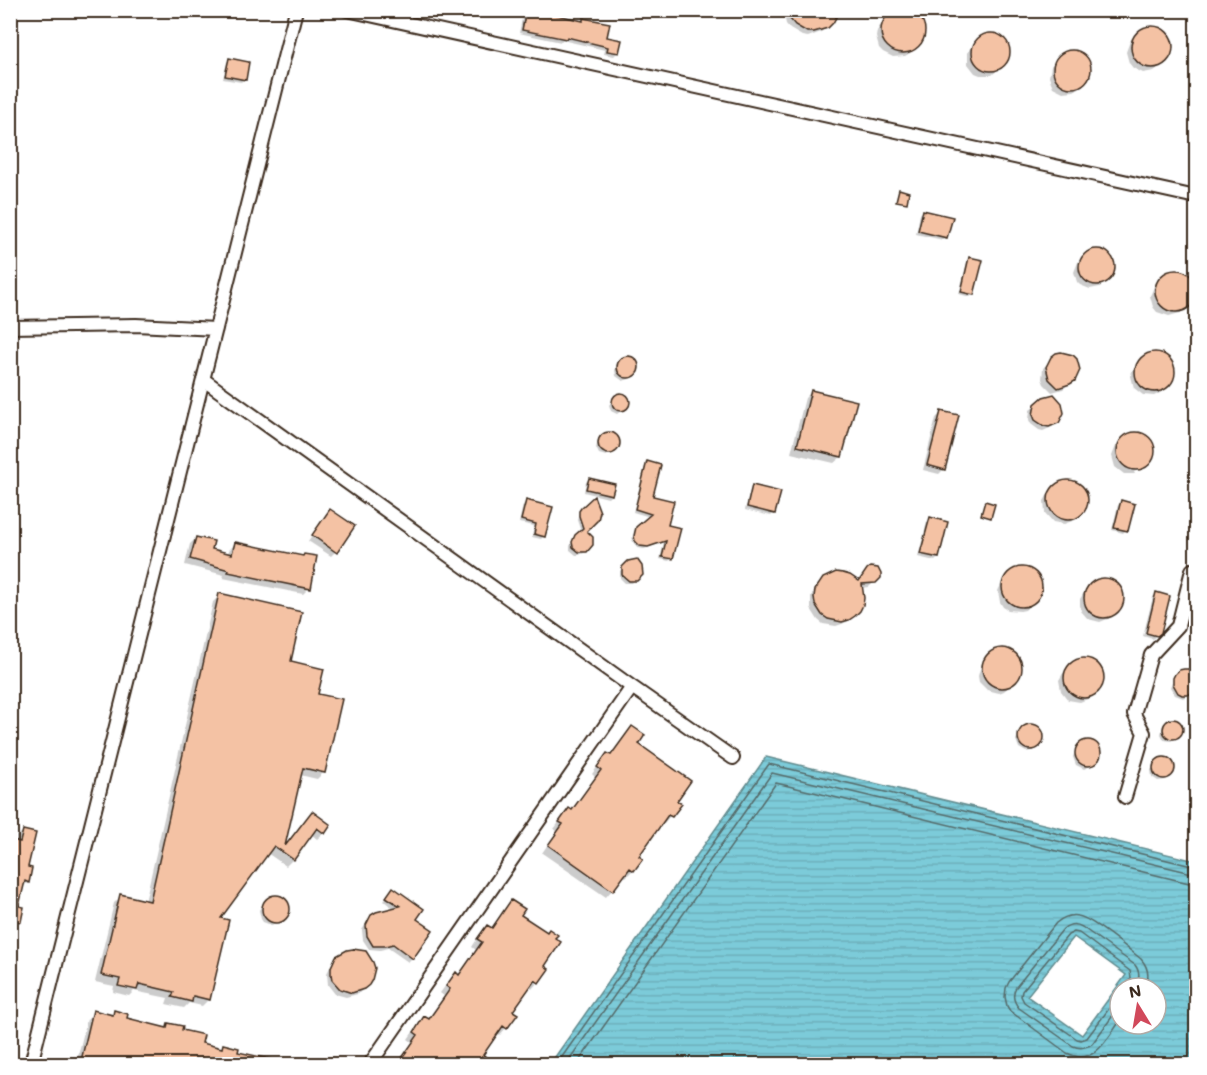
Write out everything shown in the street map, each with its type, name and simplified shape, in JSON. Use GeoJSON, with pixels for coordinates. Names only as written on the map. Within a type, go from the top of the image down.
{"type":"FeatureCollection","features":[{"type":"Feature","properties":{"kind":"street"},"geometry":{"type":"LineString","coordinates":[[31,1065],[296,10]]}},
{"type":"Feature","properties":{"kind":"street"},"geometry":{"type":"LineString","coordinates":[[347,10],[1197,197]]}},
{"type":"Feature","properties":{"kind":"street"},"geometry":{"type":"LineString","coordinates":[[10,327],[136,325],[216,329]]}},
{"type":"Feature","properties":{"kind":"street"},"geometry":{"type":"LineString","coordinates":[[204,380],[733,758]]}},
{"type":"Feature","properties":{"kind":"street"},"geometry":{"type":"LineString","coordinates":[[1125,797],[1144,734],[1134,714],[1151,655],[1178,626],[1192,570],[1197,571]]}},
{"type":"Feature","properties":{"kind":"street"},"geometry":{"type":"LineString","coordinates":[[370,1065],[632,687]]}},
{"type":"Feature","properties":{"kind":"water"},"geometry":{"type":"Polygon","coordinates":[[[766,757],[1196,861],[1196,1064],[550,1064],[766,757]],[[1074,937],[1027,996],[1082,1035],[1108,1000],[1108,1036],[1168,1036],[1168,976],[1126,975],[1074,937]]]}},
{"type":"Feature","properties":{"kind":"building"},"geometry":{"type":"Polygon","coordinates":[[[903,9],[918,16],[925,31],[918,46],[903,53],[888,46],[881,31],[888,16],[903,9]]]}},
{"type":"Feature","properties":{"kind":"building"},"geometry":{"type":"Polygon","coordinates":[[[526,10],[550,10],[549,13],[583,21],[583,18],[610,23],[607,37],[622,40],[619,53],[607,51],[608,47],[567,37],[566,39],[522,30],[526,10]]]}},
{"type":"Feature","properties":{"kind":"building"},"geometry":{"type":"Polygon","coordinates":[[[788,10],[840,10],[828,28],[807,32],[795,25],[790,19],[788,10]]]}},
{"type":"Feature","properties":{"kind":"building"},"geometry":{"type":"Polygon","coordinates":[[[1152,26],[1160,27],[1167,32],[1172,39],[1172,55],[1167,62],[1160,67],[1152,68],[1144,67],[1137,62],[1132,55],[1131,47],[1132,39],[1137,32],[1144,27],[1152,26]]]}},
{"type":"Feature","properties":{"kind":"building"},"geometry":{"type":"Polygon","coordinates":[[[991,33],[1005,38],[1010,52],[1005,66],[991,71],[977,66],[972,52],[977,38],[991,33]]]}},
{"type":"Feature","properties":{"kind":"building"},"geometry":{"type":"Polygon","coordinates":[[[1072,50],[1086,55],[1091,69],[1086,83],[1072,88],[1058,83],[1053,69],[1058,55],[1072,50]]]}},
{"type":"Feature","properties":{"kind":"building"},"geometry":{"type":"Polygon","coordinates":[[[229,58],[249,62],[246,80],[225,76],[229,58]]]}},
{"type":"Feature","properties":{"kind":"building"},"geometry":{"type":"Polygon","coordinates":[[[899,189],[909,192],[907,203],[896,201],[899,189]]]}},
{"type":"Feature","properties":{"kind":"building"},"geometry":{"type":"Polygon","coordinates":[[[923,210],[953,217],[947,238],[918,231],[923,210]]]}},
{"type":"Feature","properties":{"kind":"building"},"geometry":{"type":"Polygon","coordinates":[[[1097,249],[1110,254],[1115,267],[1110,280],[1097,285],[1084,280],[1079,267],[1084,254],[1097,249]]]}},
{"type":"Feature","properties":{"kind":"building"},"geometry":{"type":"Polygon","coordinates":[[[969,257],[983,260],[974,295],[961,292],[969,257]]]}},
{"type":"Feature","properties":{"kind":"building"},"geometry":{"type":"Polygon","coordinates":[[[1176,270],[1191,276],[1197,291],[1191,306],[1176,312],[1161,306],[1155,291],[1161,276],[1176,270]]]}},
{"type":"Feature","properties":{"kind":"building"},"geometry":{"type":"Polygon","coordinates":[[[1061,352],[1073,355],[1077,359],[1080,370],[1075,381],[1058,388],[1049,379],[1046,367],[1051,357],[1061,352]]]}},
{"type":"Feature","properties":{"kind":"building"},"geometry":{"type":"Polygon","coordinates":[[[1155,352],[1163,353],[1169,358],[1174,364],[1174,380],[1169,386],[1163,391],[1155,392],[1147,391],[1141,386],[1136,380],[1135,372],[1136,364],[1141,358],[1147,353],[1155,352]]]}},
{"type":"Feature","properties":{"kind":"building"},"geometry":{"type":"Polygon","coordinates":[[[628,356],[636,359],[639,367],[636,375],[628,378],[620,375],[617,367],[620,359],[628,356]]]}},
{"type":"Feature","properties":{"kind":"building"},"geometry":{"type":"Polygon","coordinates":[[[811,390],[857,401],[842,457],[797,446],[811,390]]]}},
{"type":"Feature","properties":{"kind":"building"},"geometry":{"type":"Polygon","coordinates":[[[617,393],[625,393],[630,398],[628,409],[617,411],[612,406],[612,398],[617,393]]]}},
{"type":"Feature","properties":{"kind":"building"},"geometry":{"type":"Polygon","coordinates":[[[1054,394],[1062,403],[1064,413],[1059,423],[1049,427],[1044,426],[1035,420],[1033,415],[1035,404],[1043,397],[1054,394]]]}},
{"type":"Feature","properties":{"kind":"building"},"geometry":{"type":"Polygon","coordinates":[[[941,411],[959,415],[945,470],[927,465],[941,411]]]}},
{"type":"Feature","properties":{"kind":"building"},"geometry":{"type":"Polygon","coordinates":[[[609,432],[619,439],[620,443],[613,453],[609,454],[599,447],[598,443],[605,433],[609,432]]]}},
{"type":"Feature","properties":{"kind":"building"},"geometry":{"type":"Polygon","coordinates":[[[1136,432],[1150,437],[1155,451],[1150,465],[1136,470],[1122,465],[1117,451],[1122,437],[1136,432]]]}},
{"type":"Feature","properties":{"kind":"building"},"geometry":{"type":"Polygon","coordinates":[[[647,461],[661,465],[653,496],[674,501],[668,525],[681,528],[673,559],[662,557],[666,541],[648,547],[640,546],[635,541],[636,527],[651,514],[635,509],[647,461]]]}},
{"type":"Feature","properties":{"kind":"building"},"geometry":{"type":"Polygon","coordinates":[[[589,478],[615,484],[612,495],[586,489],[589,478]]]}},
{"type":"Feature","properties":{"kind":"building"},"geometry":{"type":"Polygon","coordinates":[[[1068,480],[1076,481],[1082,486],[1087,492],[1087,508],[1082,514],[1076,519],[1068,520],[1060,519],[1054,514],[1049,508],[1048,500],[1049,492],[1054,486],[1060,481],[1068,480]]]}},
{"type":"Feature","properties":{"kind":"building"},"geometry":{"type":"Polygon","coordinates":[[[752,485],[781,492],[775,514],[747,507],[752,485]]]}},
{"type":"Feature","properties":{"kind":"building"},"geometry":{"type":"Polygon","coordinates":[[[594,496],[600,512],[598,520],[587,531],[593,537],[593,545],[587,552],[579,552],[573,547],[572,542],[575,535],[583,528],[579,511],[594,496]]]}},
{"type":"Feature","properties":{"kind":"building"},"geometry":{"type":"Polygon","coordinates":[[[526,500],[553,507],[545,537],[534,534],[536,524],[521,520],[526,500]]]}},
{"type":"Feature","properties":{"kind":"building"},"geometry":{"type":"Polygon","coordinates":[[[1121,500],[1135,504],[1128,531],[1114,528],[1121,500]]]}},
{"type":"Feature","properties":{"kind":"building"},"geometry":{"type":"Polygon","coordinates":[[[985,501],[995,504],[991,518],[981,515],[985,501]]]}},
{"type":"Feature","properties":{"kind":"building"},"geometry":{"type":"Polygon","coordinates":[[[330,509],[355,526],[337,553],[312,535],[330,509]]]}},
{"type":"Feature","properties":{"kind":"building"},"geometry":{"type":"Polygon","coordinates":[[[930,517],[948,522],[939,558],[920,554],[930,517]]]}},
{"type":"Feature","properties":{"kind":"building"},"geometry":{"type":"Polygon","coordinates":[[[196,537],[214,541],[212,549],[232,554],[235,542],[303,556],[304,554],[317,556],[311,589],[228,572],[229,570],[190,559],[196,537]]]}},
{"type":"Feature","properties":{"kind":"building"},"geometry":{"type":"Polygon","coordinates":[[[637,559],[642,566],[643,575],[637,581],[629,581],[622,575],[622,567],[628,561],[637,559]]]}},
{"type":"Feature","properties":{"kind":"building"},"geometry":{"type":"Polygon","coordinates":[[[870,567],[878,568],[881,578],[876,583],[862,584],[863,605],[855,616],[842,622],[822,615],[815,604],[814,597],[815,590],[823,578],[836,572],[850,575],[859,581],[870,567]]]}},
{"type":"Feature","properties":{"kind":"building"},"geometry":{"type":"Polygon","coordinates":[[[1022,567],[1036,573],[1042,587],[1036,601],[1022,607],[1008,601],[1002,587],[1008,573],[1022,567]]]}},
{"type":"Feature","properties":{"kind":"building"},"geometry":{"type":"Polygon","coordinates":[[[1104,578],[1118,584],[1124,598],[1118,612],[1104,618],[1090,612],[1084,598],[1090,584],[1104,578]]]}},
{"type":"Feature","properties":{"kind":"building"},"geometry":{"type":"Polygon","coordinates":[[[1156,592],[1170,596],[1161,633],[1157,636],[1146,633],[1156,592]]]}},
{"type":"Feature","properties":{"kind":"building"},"geometry":{"type":"Polygon","coordinates":[[[219,593],[302,612],[291,661],[324,669],[318,694],[342,699],[325,773],[303,768],[285,846],[312,811],[331,825],[325,834],[317,828],[294,860],[274,846],[221,918],[229,920],[210,1000],[193,996],[192,1002],[172,997],[174,992],[139,984],[137,990],[118,986],[120,979],[101,975],[120,894],[150,901],[219,593]]]}},
{"type":"Feature","properties":{"kind":"building"},"geometry":{"type":"Polygon","coordinates":[[[1002,648],[1016,654],[1022,668],[1016,682],[1002,688],[988,682],[982,668],[988,654],[1002,648]]]}},
{"type":"Feature","properties":{"kind":"building"},"geometry":{"type":"Polygon","coordinates":[[[1084,658],[1098,664],[1104,678],[1098,692],[1084,698],[1070,692],[1064,678],[1070,664],[1084,658]]]}},
{"type":"Feature","properties":{"kind":"building"},"geometry":{"type":"Polygon","coordinates":[[[1184,669],[1190,669],[1197,674],[1197,690],[1188,695],[1178,693],[1173,684],[1175,674],[1184,669]]]}},
{"type":"Feature","properties":{"kind":"building"},"geometry":{"type":"Polygon","coordinates":[[[1169,719],[1177,719],[1183,725],[1183,733],[1177,739],[1169,739],[1163,733],[1163,725],[1169,719]]]}},
{"type":"Feature","properties":{"kind":"building"},"geometry":{"type":"Polygon","coordinates":[[[1031,724],[1040,728],[1044,737],[1040,746],[1031,750],[1022,746],[1018,737],[1022,728],[1031,724]]]}},
{"type":"Feature","properties":{"kind":"building"},"geometry":{"type":"Polygon","coordinates":[[[632,726],[645,735],[639,744],[691,781],[677,801],[682,804],[672,817],[668,815],[639,856],[643,859],[634,871],[630,868],[613,891],[548,845],[563,824],[559,822],[569,808],[572,810],[601,770],[597,767],[607,753],[611,755],[632,726]]]}},
{"type":"Feature","properties":{"kind":"building"},"geometry":{"type":"Polygon","coordinates":[[[1088,740],[1097,744],[1101,753],[1097,762],[1088,766],[1079,762],[1075,753],[1079,744],[1088,740]]]}},
{"type":"Feature","properties":{"kind":"building"},"geometry":{"type":"Polygon","coordinates":[[[1164,757],[1172,760],[1175,768],[1172,776],[1164,779],[1156,776],[1153,768],[1156,760],[1164,757]]]}},
{"type":"Feature","properties":{"kind":"building"},"geometry":{"type":"Polygon","coordinates":[[[23,830],[36,833],[28,867],[32,868],[29,883],[25,881],[19,906],[24,907],[21,922],[15,921],[15,925],[10,924],[10,839],[20,842],[23,830]]]}},
{"type":"Feature","properties":{"kind":"building"},"geometry":{"type":"Polygon","coordinates":[[[393,887],[424,909],[417,919],[433,930],[413,959],[393,944],[373,946],[367,936],[366,925],[371,915],[400,906],[386,897],[393,887]]]}},
{"type":"Feature","properties":{"kind":"building"},"geometry":{"type":"Polygon","coordinates":[[[276,895],[286,899],[290,909],[286,919],[276,923],[266,919],[262,909],[266,899],[276,895]]]}},
{"type":"Feature","properties":{"kind":"building"},"geometry":{"type":"Polygon","coordinates":[[[511,900],[525,909],[521,915],[547,932],[549,929],[558,935],[555,938],[561,942],[545,966],[549,969],[539,983],[535,980],[513,1011],[518,1014],[507,1029],[503,1026],[483,1055],[488,1058],[483,1065],[397,1065],[418,1035],[414,1032],[424,1016],[429,1019],[450,989],[446,986],[456,972],[459,975],[482,942],[477,939],[487,925],[492,928],[511,900]]]}},
{"type":"Feature","properties":{"kind":"building"},"geometry":{"type":"Polygon","coordinates":[[[353,949],[366,951],[375,968],[369,985],[352,993],[340,989],[332,980],[331,967],[336,956],[353,949]]]}},
{"type":"Feature","properties":{"kind":"building"},"geometry":{"type":"Polygon","coordinates":[[[93,1010],[113,1015],[114,1010],[128,1014],[127,1018],[167,1028],[168,1023],[183,1026],[182,1030],[204,1035],[202,1043],[222,1048],[223,1044],[239,1048],[238,1052],[275,1060],[274,1065],[80,1065],[93,1010]]]}}]}
